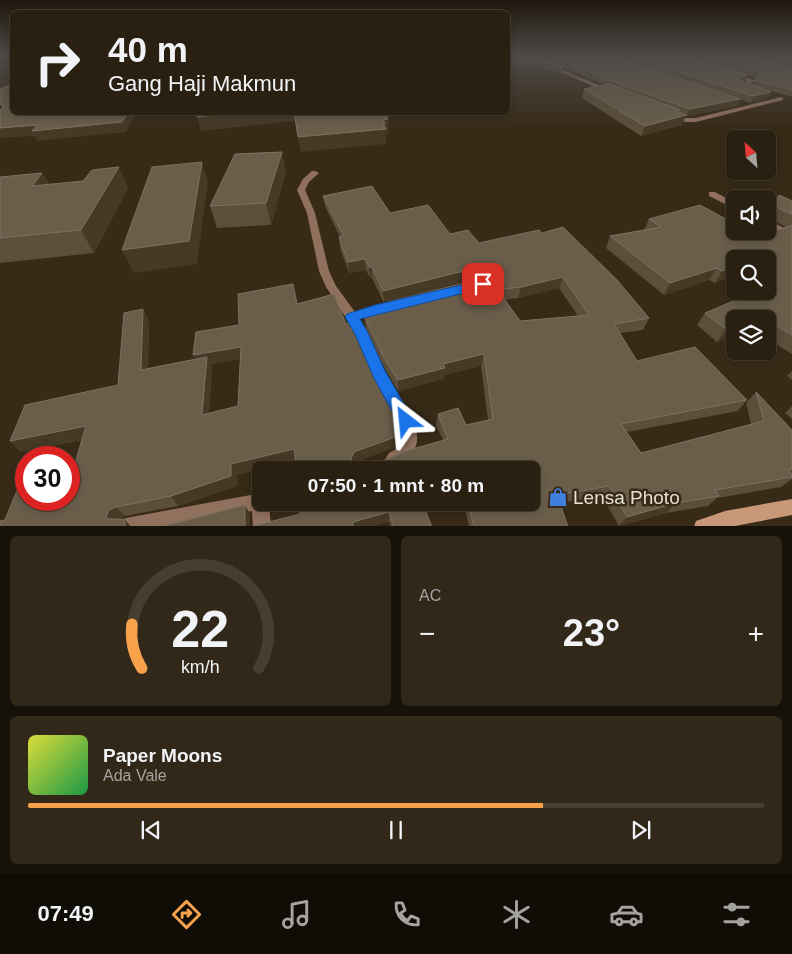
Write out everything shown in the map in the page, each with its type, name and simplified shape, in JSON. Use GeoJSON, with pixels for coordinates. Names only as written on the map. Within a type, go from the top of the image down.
{"type":"FeatureCollection","features":[{"type":"Feature","properties":{"kind":"street"},"geometry":{"type":"LineString","coordinates":[[583,80],[620,95]]}},
{"type":"Feature","properties":{"kind":"street"},"geometry":{"type":"LineString","coordinates":[[748,80],[753,81],[741,86],[748,89]]}},
{"type":"Feature","properties":{"kind":"street"},"geometry":{"type":"LineString","coordinates":[[669,115],[686,120],[696,120],[750,106],[784,100],[773,96]]}},
{"type":"Feature","properties":{"kind":"street"},"geometry":{"type":"LineString","coordinates":[[740,103],[750,106]]}},
{"type":"Feature","properties":{"kind":"street"},"geometry":{"type":"LineString","coordinates":[[315,173],[306,181],[301,190],[311,214],[324,271],[331,287],[362,333],[379,374],[406,421],[410,436],[406,451],[388,461]]}},
{"type":"Feature","properties":{"kind":"street"},"geometry":{"type":"LineString","coordinates":[[712,194],[726,201]]}},
{"type":"Feature","properties":{"kind":"street"},"geometry":{"type":"LineString","coordinates":[[776,227],[792,236]]}},
{"type":"Feature","properties":{"kind":"street"},"geometry":{"type":"LineString","coordinates":[[352,317],[414,300]]}},
{"type":"Feature","properties":{"kind":"street"},"geometry":{"type":"LineString","coordinates":[[126,526],[252,503]]}},
{"type":"Feature","properties":{"kind":"street"},"geometry":{"type":"LineString","coordinates":[[702,526],[725,519],[792,507]]}},
{"type":"Feature","properties":{"kind":"street"},"geometry":{"type":"LineString","coordinates":[[261,511],[262,526]]}},
{"type":"Feature","properties":{"kind":"building"},"geometry":{"type":"Polygon","coordinates":[[[609,80],[681,80],[740,99],[690,109],[609,80]]]}},
{"type":"Feature","properties":{"kind":"building"},"geometry":{"type":"Polygon","coordinates":[[[702,80],[739,80],[771,92],[753,96],[702,80]]]}},
{"type":"Feature","properties":{"kind":"building"},"geometry":{"type":"Polygon","coordinates":[[[755,80],[792,80],[792,90],[755,80]]]}},
{"type":"Feature","properties":{"kind":"building"},"geometry":{"type":"Polygon","coordinates":[[[609,84],[680,110],[676,111],[686,115],[645,126],[584,89],[609,84]]]}},
{"type":"Feature","properties":{"kind":"building"},"geometry":{"type":"Polygon","coordinates":[[[10,85],[10,115],[126,115],[122,122],[32,131],[37,125],[0,128],[0,110],[3,107],[0,104],[0,89],[10,85]]]}},
{"type":"Feature","properties":{"kind":"building"},"geometry":{"type":"Polygon","coordinates":[[[197,115],[213,115],[197,117],[197,115]]]}},
{"type":"Feature","properties":{"kind":"building"},"geometry":{"type":"Polygon","coordinates":[[[294,115],[386,115],[388,119],[383,120],[386,129],[298,137],[294,115]]]}},
{"type":"Feature","properties":{"kind":"building"},"geometry":{"type":"Polygon","coordinates":[[[282,152],[266,203],[210,206],[235,154],[282,152]]]}},
{"type":"Feature","properties":{"kind":"building"},"geometry":{"type":"Polygon","coordinates":[[[202,162],[189,241],[122,250],[152,167],[202,162]]]}},
{"type":"Feature","properties":{"kind":"building"},"geometry":{"type":"Polygon","coordinates":[[[119,167],[81,230],[0,238],[0,177],[42,173],[32,186],[83,181],[92,170],[119,167]]]}},
{"type":"Feature","properties":{"kind":"building"},"geometry":{"type":"Polygon","coordinates":[[[372,186],[390,213],[428,205],[450,234],[468,230],[479,243],[539,230],[542,233],[563,227],[617,280],[649,318],[614,324],[637,361],[695,347],[747,400],[621,424],[641,453],[764,421],[756,392],[792,430],[792,469],[788,470],[792,477],[715,490],[719,496],[676,503],[627,517],[609,486],[557,495],[568,526],[474,526],[470,511],[540,511],[540,461],[382,461],[409,450],[448,439],[438,414],[458,408],[466,425],[493,419],[484,354],[443,364],[445,368],[398,380],[384,358],[365,318],[392,311],[388,302],[481,279],[487,279],[499,286],[504,283],[505,279],[495,269],[480,267],[383,291],[372,267],[369,267],[365,259],[348,262],[339,237],[344,236],[323,196],[372,186]],[[563,277],[521,287],[498,290],[520,321],[589,315],[563,277]]]}},
{"type":"Feature","properties":{"kind":"building"},"geometry":{"type":"Polygon","coordinates":[[[779,195],[792,201],[792,214],[776,207],[779,195]]]}},
{"type":"Feature","properties":{"kind":"building"},"geometry":{"type":"Polygon","coordinates":[[[700,205],[726,219],[726,240],[776,240],[776,230],[792,225],[792,335],[776,326],[776,310],[726,310],[726,329],[705,313],[736,300],[776,300],[776,250],[726,250],[726,269],[722,271],[717,268],[670,283],[610,236],[661,227],[649,219],[700,205]]]}},
{"type":"Feature","properties":{"kind":"building"},"geometry":{"type":"Polygon","coordinates":[[[293,284],[297,304],[334,294],[346,324],[351,322],[371,366],[387,395],[399,433],[398,436],[354,452],[351,459],[353,461],[296,461],[294,449],[231,464],[231,476],[171,496],[109,510],[106,517],[108,519],[124,519],[126,526],[0,526],[0,521],[5,520],[15,495],[15,511],[80,511],[80,446],[86,426],[10,441],[25,405],[118,385],[124,313],[143,309],[141,370],[207,357],[202,415],[238,406],[241,347],[193,355],[196,332],[239,325],[238,294],[293,284]]]}},
{"type":"Feature","properties":{"kind":"building"},"geometry":{"type":"Polygon","coordinates":[[[245,505],[245,526],[164,526],[245,505]]]}},
{"type":"Feature","properties":{"kind":"building"},"geometry":{"type":"Polygon","coordinates":[[[300,511],[426,511],[432,526],[394,526],[389,512],[353,522],[353,526],[254,526],[300,514],[300,511]]]}},
{"type":"Feature","properties":{"kind":"place","name":"Lensa Photo"},"geometry":{"type":"Point","coordinates":[558,497]}},
{"type":"Feature","properties":{"kind":"route"},"geometry":{"type":"LineString","coordinates":[[406,421],[379,374],[362,333],[352,317],[483,284]]}}]}
